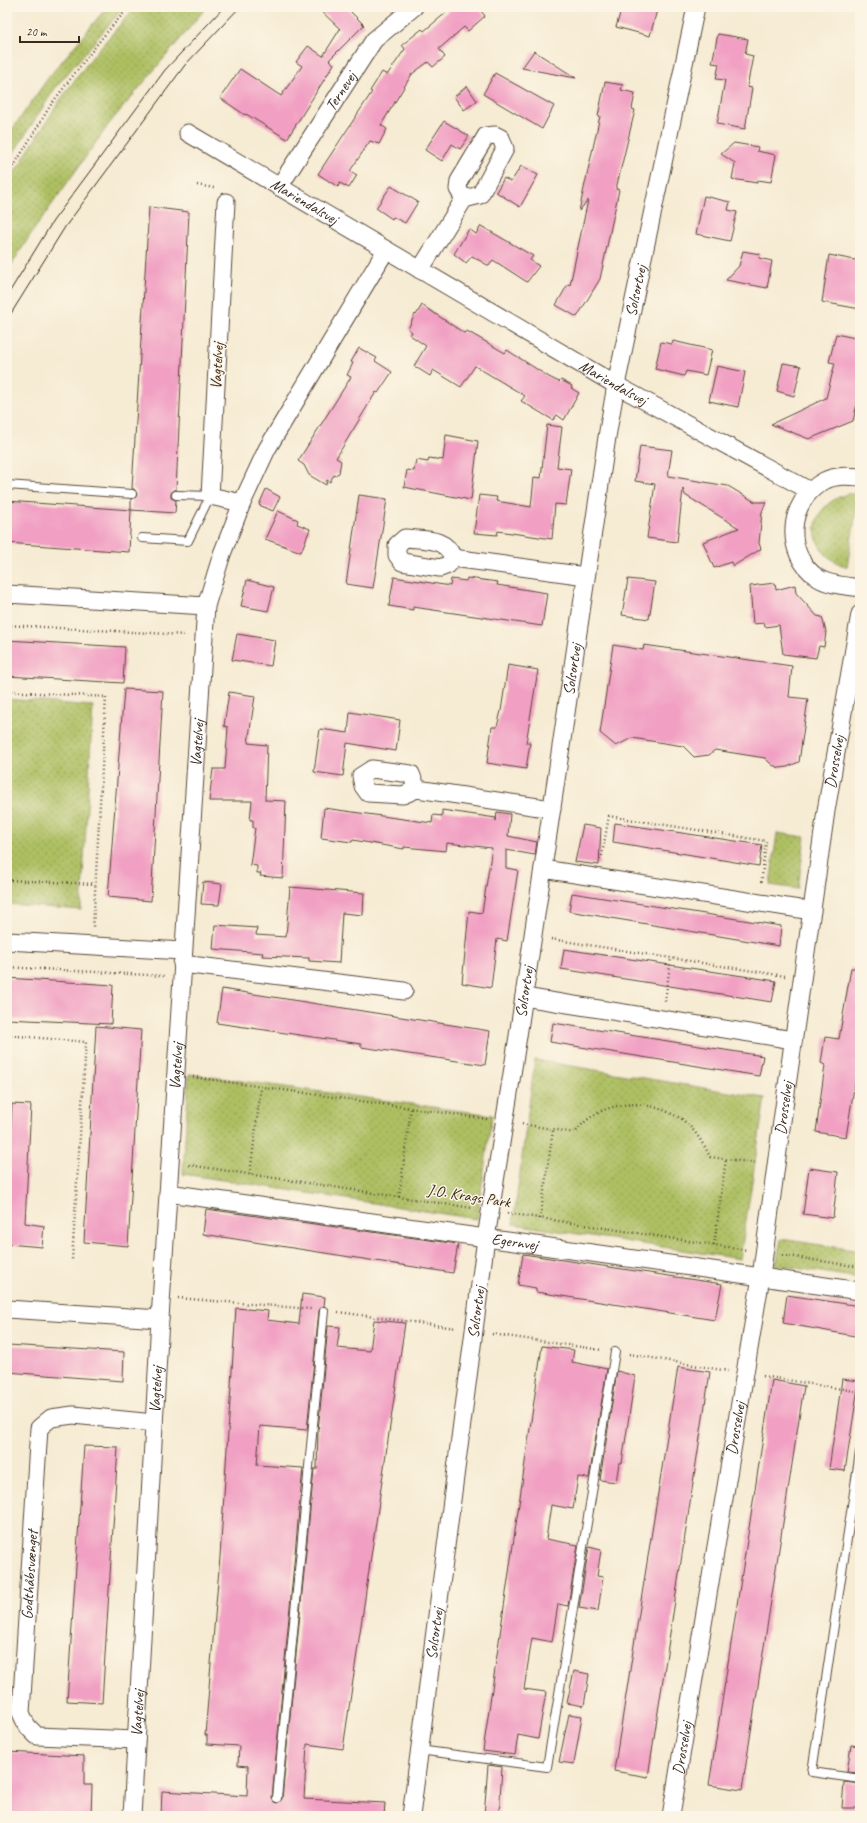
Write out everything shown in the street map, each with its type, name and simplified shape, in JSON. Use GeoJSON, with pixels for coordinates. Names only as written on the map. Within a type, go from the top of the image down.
{"type":"FeatureCollection","features":[{"type":"Feature","properties":{"kind":"street","name":"Ternevej"},"geometry":{"type":"LineString","coordinates":[[280,187],[374,40],[414,7]]}},
{"type":"Feature","properties":{"kind":"street","name":"Solsortvej"},"geometry":{"type":"LineString","coordinates":[[411,1816],[486,1238],[524,997],[586,576],[616,385],[696,7]]}},
{"type":"Feature","properties":{"kind":"street","name":"Mariendalsvej"},"geometry":{"type":"LineString","coordinates":[[188,134],[616,385],[810,491]]}},
{"type":"Feature","properties":{"kind":"street"},"geometry":{"type":"LineString","coordinates":[[420,270],[464,199]]}},
{"type":"Feature","properties":{"kind":"street","name":"Vagtelvej"},"geometry":{"type":"LineString","coordinates":[[210,496],[226,202]]}},
{"type":"Feature","properties":{"kind":"street","name":"Vagtelvej"},"geometry":{"type":"LineString","coordinates":[[132,1816],[160,1319],[206,606],[222,554],[242,503],[267,449],[386,250]]}},
{"type":"Feature","properties":{"kind":"street"},"geometry":{"type":"LineString","coordinates":[[860,477],[842,476],[825,481],[810,491],[798,508],[793,527],[795,547],[804,565],[819,579],[860,588]]}},
{"type":"Feature","properties":{"kind":"street"},"geometry":{"type":"LineString","coordinates":[[210,496],[242,503]]}},
{"type":"Feature","properties":{"kind":"street"},"geometry":{"type":"LineString","coordinates":[[453,558],[586,576]]}},
{"type":"Feature","properties":{"kind":"street"},"geometry":{"type":"LineString","coordinates":[[7,594],[206,606]]}},
{"type":"Feature","properties":{"kind":"street","name":"Drosselvej"},"geometry":{"type":"LineString","coordinates":[[671,1816],[761,1277],[826,811],[860,614]]}},
{"type":"Feature","properties":{"kind":"street"},"geometry":{"type":"LineString","coordinates":[[417,789],[552,809]]}},
{"type":"Feature","properties":{"kind":"street"},"geometry":{"type":"LineString","coordinates":[[543,869],[598,879],[812,911]]}},
{"type":"Feature","properties":{"kind":"street"},"geometry":{"type":"LineString","coordinates":[[7,941],[92,945],[182,964],[404,991]]}},
{"type":"Feature","properties":{"kind":"street"},"geometry":{"type":"LineString","coordinates":[[524,997],[793,1040]]}},
{"type":"Feature","properties":{"kind":"street","name":"Egernvej"},"geometry":{"type":"LineString","coordinates":[[168,1192],[860,1291]]}},
{"type":"Feature","properties":{"kind":"street"},"geometry":{"type":"LineString","coordinates":[[7,1309],[160,1319]]}},
{"type":"Feature","properties":{"kind":"street","name":"Godthåbsvænget"},"geometry":{"type":"LineString","coordinates":[[136,1740],[37,1736],[27,1726],[21,1713],[40,1428],[51,1418],[73,1416],[154,1423]]}},
{"type":"Feature","properties":{"kind":"lane"},"geometry":{"type":"LineString","coordinates":[[7,485],[132,494]]}},
{"type":"Feature","properties":{"kind":"lane"},"geometry":{"type":"LineString","coordinates":[[142,538],[188,541],[210,496],[176,495]]}},
{"type":"Feature","properties":{"kind":"lane"},"geometry":{"type":"LineString","coordinates":[[277,1798],[324,1311]]}},
{"type":"Feature","properties":{"kind":"lane"},"geometry":{"type":"LineString","coordinates":[[419,1750],[546,1767],[615,1352]]}},
{"type":"Feature","properties":{"kind":"lane"},"geometry":{"type":"LineString","coordinates":[[860,1452],[812,1772],[860,1779]]}},
{"type":"Feature","properties":{"kind":"path"},"geometry":{"type":"LineString","coordinates":[[7,177],[52,104],[102,38],[129,7]]}},
{"type":"Feature","properties":{"kind":"path"},"geometry":{"type":"LineString","coordinates":[[7,625],[203,636]]}},
{"type":"Feature","properties":{"kind":"path"},"geometry":{"type":"LineString","coordinates":[[7,691],[106,697],[92,945]]}},
{"type":"Feature","properties":{"kind":"path"},"geometry":{"type":"LineString","coordinates":[[598,879],[609,816],[617,817],[766,841],[759,903]]}},
{"type":"Feature","properties":{"kind":"path"},"geometry":{"type":"LineString","coordinates":[[7,880],[95,884]]}},
{"type":"Feature","properties":{"kind":"path"},"geometry":{"type":"LineString","coordinates":[[533,937],[802,978]]}},
{"type":"Feature","properties":{"kind":"path"},"geometry":{"type":"LineString","coordinates":[[662,1020],[671,958]]}},
{"type":"Feature","properties":{"kind":"path"},"geometry":{"type":"LineString","coordinates":[[7,967],[182,964]]}},
{"type":"Feature","properties":{"kind":"path"},"geometry":{"type":"LineString","coordinates":[[7,1077],[8,1035],[86,1042],[72,1260]]}},
{"type":"Feature","properties":{"kind":"path"},"geometry":{"type":"LineString","coordinates":[[176,1075],[504,1121],[575,1133],[580,1126],[596,1114],[611,1107],[633,1103],[659,1107],[685,1121],[702,1141],[710,1157],[776,1166]]}},
{"type":"Feature","properties":{"kind":"path"},"geometry":{"type":"LineString","coordinates":[[250,1174],[261,1087]]}},
{"type":"Feature","properties":{"kind":"path"},"geometry":{"type":"LineString","coordinates":[[399,1197],[411,1108]]}},
{"type":"Feature","properties":{"kind":"path"},"geometry":{"type":"LineString","coordinates":[[540,1219],[553,1130]]}},
{"type":"Feature","properties":{"kind":"path"},"geometry":{"type":"LineString","coordinates":[[714,1245],[726,1159]]}},
{"type":"Feature","properties":{"kind":"path","name":"J.O. Krags Park"},"geometry":{"type":"LineString","coordinates":[[170,1162],[860,1267]]}},
{"type":"Feature","properties":{"kind":"path"},"geometry":{"type":"LineString","coordinates":[[162,1297],[324,1311],[473,1331],[615,1352],[860,1392]]}},
{"type":"Feature","properties":{"kind":"green space"},"geometry":{"type":"Polygon","coordinates":[[[107,7],[124,7],[56,87],[7,163],[7,137],[48,78],[107,7]]]}},
{"type":"Feature","properties":{"kind":"green space"},"geometry":{"type":"Polygon","coordinates":[[[135,7],[207,7],[109,124],[31,234],[7,272],[7,184],[60,100],[93,56],[135,7]]]}},
{"type":"Feature","properties":{"kind":"green space"},"geometry":{"type":"Polygon","coordinates":[[[847,494],[859,494],[847,567],[833,560],[823,552],[817,541],[816,530],[817,519],[823,509],[833,500],[847,494]]]}},
{"type":"Feature","properties":{"kind":"green space"},"geometry":{"type":"Polygon","coordinates":[[[7,699],[93,706],[81,910],[7,904],[7,699]]]}},
{"type":"Feature","properties":{"kind":"green space"},"geometry":{"type":"Polygon","coordinates":[[[777,833],[805,837],[798,889],[770,885],[777,833]]]}},
{"type":"Feature","properties":{"kind":"green space"},"geometry":{"type":"Polygon","coordinates":[[[535,1060],[765,1098],[740,1259],[513,1224],[535,1060]]]}},
{"type":"Feature","properties":{"kind":"green space"},"geometry":{"type":"Polygon","coordinates":[[[189,1074],[492,1115],[477,1219],[183,1174],[189,1074]]]}},
{"type":"Feature","properties":{"kind":"green space"},"geometry":{"type":"Polygon","coordinates":[[[781,1239],[860,1251],[860,1278],[776,1265],[781,1239]]]}},
{"type":"Feature","properties":{"kind":"building"},"geometry":{"type":"Polygon","coordinates":[[[317,7],[346,7],[364,25],[329,60],[334,64],[287,139],[246,114],[245,115],[220,98],[240,69],[281,96],[302,66],[296,62],[308,46],[323,56],[340,29],[317,7]]]}},
{"type":"Feature","properties":{"kind":"building"},"geometry":{"type":"Polygon","coordinates":[[[453,7],[478,7],[485,16],[468,31],[464,27],[439,49],[445,57],[433,67],[428,62],[412,74],[381,125],[387,129],[379,144],[370,141],[350,171],[357,175],[349,188],[340,183],[338,187],[318,174],[372,92],[370,91],[382,72],[387,75],[405,49],[402,45],[422,29],[424,31],[453,7]]]}},
{"type":"Feature","properties":{"kind":"building"},"geometry":{"type":"Polygon","coordinates":[[[622,7],[655,7],[654,10],[657,10],[650,36],[616,27],[622,7]]]}},
{"type":"Feature","properties":{"kind":"building"},"geometry":{"type":"Polygon","coordinates":[[[718,34],[748,39],[745,54],[753,56],[747,87],[752,88],[745,129],[717,124],[725,80],[716,79],[719,64],[712,63],[718,34]]]}},
{"type":"Feature","properties":{"kind":"building"},"geometry":{"type":"Polygon","coordinates":[[[534,51],[576,78],[522,68],[534,51]]]}},
{"type":"Feature","properties":{"kind":"building"},"geometry":{"type":"Polygon","coordinates":[[[495,73],[554,106],[542,129],[483,94],[495,73]]]}},
{"type":"Feature","properties":{"kind":"building"},"geometry":{"type":"Polygon","coordinates":[[[605,82],[623,85],[621,90],[635,93],[632,109],[635,110],[616,189],[619,190],[600,279],[577,317],[556,305],[568,284],[570,285],[588,200],[579,211],[600,116],[598,116],[605,82]]]}},
{"type":"Feature","properties":{"kind":"building"},"geometry":{"type":"Polygon","coordinates":[[[467,86],[477,101],[464,110],[454,97],[467,86]]]}},
{"type":"Feature","properties":{"kind":"building"},"geometry":{"type":"Polygon","coordinates":[[[444,121],[469,136],[460,149],[452,144],[442,161],[425,150],[444,121]]]}},
{"type":"Feature","properties":{"kind":"building"},"geometry":{"type":"Polygon","coordinates":[[[734,143],[758,147],[757,151],[776,155],[771,182],[758,180],[757,183],[732,179],[735,163],[721,154],[734,143]]]}},
{"type":"Feature","properties":{"kind":"building"},"geometry":{"type":"Polygon","coordinates":[[[521,166],[538,175],[520,207],[496,192],[504,178],[511,182],[521,166]]]}},
{"type":"Feature","properties":{"kind":"building"},"geometry":{"type":"Polygon","coordinates":[[[391,186],[418,202],[405,223],[393,217],[392,219],[376,208],[391,186]]]}},
{"type":"Feature","properties":{"kind":"building"},"geometry":{"type":"Polygon","coordinates":[[[704,196],[730,202],[728,210],[737,212],[730,241],[696,234],[704,196]]]}},
{"type":"Feature","properties":{"kind":"building"},"geometry":{"type":"Polygon","coordinates":[[[149,207],[189,212],[176,490],[173,490],[171,494],[171,498],[176,500],[175,513],[131,510],[131,499],[136,497],[137,494],[132,488],[149,207]]]}},
{"type":"Feature","properties":{"kind":"building"},"geometry":{"type":"Polygon","coordinates":[[[481,226],[533,256],[530,260],[539,266],[527,282],[493,260],[489,266],[472,256],[466,263],[454,254],[469,229],[476,234],[481,226]]]}},
{"type":"Feature","properties":{"kind":"building"},"geometry":{"type":"Polygon","coordinates":[[[743,251],[760,254],[759,258],[772,261],[767,288],[726,280],[739,266],[743,251]]]}},
{"type":"Feature","properties":{"kind":"building"},"geometry":{"type":"Polygon","coordinates":[[[829,255],[860,261],[860,309],[822,302],[829,255]]]}},
{"type":"Feature","properties":{"kind":"building"},"geometry":{"type":"Polygon","coordinates":[[[422,305],[464,333],[467,331],[505,353],[507,350],[549,377],[559,382],[561,380],[572,386],[571,388],[579,393],[564,420],[557,415],[553,420],[521,401],[525,396],[475,366],[461,387],[433,370],[430,376],[414,366],[426,346],[410,335],[412,332],[408,329],[415,314],[416,315],[422,305]]]}},
{"type":"Feature","properties":{"kind":"building"},"geometry":{"type":"Polygon","coordinates":[[[836,334],[860,339],[860,391],[853,421],[809,439],[771,424],[826,398],[835,363],[829,362],[836,334]]]}},
{"type":"Feature","properties":{"kind":"building"},"geometry":{"type":"Polygon","coordinates":[[[673,341],[712,350],[706,375],[686,371],[684,376],[655,369],[661,342],[672,344],[673,341]]]}},
{"type":"Feature","properties":{"kind":"building"},"geometry":{"type":"Polygon","coordinates":[[[359,348],[377,358],[375,361],[392,372],[378,393],[376,392],[336,458],[341,461],[339,473],[333,476],[330,482],[327,480],[326,485],[309,475],[304,465],[298,461],[351,377],[347,375],[353,363],[351,362],[359,348]]]}},
{"type":"Feature","properties":{"kind":"building"},"geometry":{"type":"Polygon","coordinates":[[[783,363],[801,366],[794,396],[777,391],[783,363]]]}},
{"type":"Feature","properties":{"kind":"building"},"geometry":{"type":"Polygon","coordinates":[[[717,366],[745,372],[738,407],[709,401],[717,366]]]}},
{"type":"Feature","properties":{"kind":"building"},"geometry":{"type":"Polygon","coordinates":[[[547,425],[562,427],[557,467],[571,469],[566,505],[555,504],[552,539],[498,531],[497,535],[474,533],[479,495],[497,497],[496,501],[531,507],[534,477],[541,478],[547,425]]]}},
{"type":"Feature","properties":{"kind":"building"},"geometry":{"type":"Polygon","coordinates":[[[446,435],[478,441],[471,500],[404,487],[407,470],[414,471],[416,460],[428,462],[429,458],[443,460],[446,435]]]}},
{"type":"Feature","properties":{"kind":"building"},"geometry":{"type":"Polygon","coordinates":[[[640,446],[672,450],[668,476],[728,486],[755,502],[766,502],[762,512],[759,543],[761,549],[733,566],[731,562],[714,568],[703,542],[739,528],[685,495],[683,489],[677,542],[647,538],[655,484],[635,481],[640,446]]]}},
{"type":"Feature","properties":{"kind":"building"},"geometry":{"type":"Polygon","coordinates":[[[266,489],[280,497],[273,511],[259,505],[266,489]]]}},
{"type":"Feature","properties":{"kind":"building"},"geometry":{"type":"Polygon","coordinates":[[[359,495],[387,499],[373,588],[346,584],[359,495]]]}},
{"type":"Feature","properties":{"kind":"building"},"geometry":{"type":"Polygon","coordinates":[[[7,501],[131,510],[129,552],[7,543],[7,501]]]}},
{"type":"Feature","properties":{"kind":"building"},"geometry":{"type":"Polygon","coordinates":[[[278,511],[298,520],[297,524],[310,529],[301,552],[265,539],[278,511]]]}},
{"type":"Feature","properties":{"kind":"building"},"geometry":{"type":"Polygon","coordinates":[[[394,577],[450,586],[451,579],[466,581],[467,578],[498,582],[497,585],[547,593],[542,626],[413,607],[413,610],[389,606],[394,577]]]}},
{"type":"Feature","properties":{"kind":"building"},"geometry":{"type":"Polygon","coordinates":[[[628,579],[655,582],[649,619],[622,615],[628,579]]]}},
{"type":"Feature","properties":{"kind":"building"},"geometry":{"type":"Polygon","coordinates":[[[247,580],[274,587],[268,611],[241,606],[247,580]]]}},
{"type":"Feature","properties":{"kind":"building"},"geometry":{"type":"Polygon","coordinates":[[[775,583],[776,590],[795,585],[796,593],[817,616],[822,617],[826,632],[824,647],[819,646],[816,658],[783,654],[779,625],[765,627],[764,623],[753,624],[750,586],[775,583]]]}},
{"type":"Feature","properties":{"kind":"building"},"geometry":{"type":"Polygon","coordinates":[[[237,634],[275,640],[271,666],[232,660],[237,634]]]}},
{"type":"Feature","properties":{"kind":"building"},"geometry":{"type":"Polygon","coordinates":[[[7,640],[125,647],[123,683],[7,676],[7,640]]]}},
{"type":"Feature","properties":{"kind":"building"},"geometry":{"type":"Polygon","coordinates":[[[613,645],[643,650],[644,645],[792,666],[789,697],[808,699],[799,762],[780,768],[772,765],[765,758],[715,750],[709,755],[694,757],[683,746],[632,738],[616,746],[600,733],[613,645]]]}},
{"type":"Feature","properties":{"kind":"building"},"geometry":{"type":"Polygon","coordinates":[[[508,665],[538,670],[526,743],[530,743],[526,769],[487,763],[492,727],[497,727],[501,711],[508,665]]]}},
{"type":"Feature","properties":{"kind":"building"},"geometry":{"type":"Polygon","coordinates":[[[124,689],[163,691],[151,901],[108,897],[124,689]]]}},
{"type":"Feature","properties":{"kind":"building"},"geometry":{"type":"Polygon","coordinates":[[[229,692],[255,696],[248,743],[267,745],[265,800],[286,801],[283,878],[260,876],[261,873],[257,873],[257,866],[250,865],[255,828],[253,828],[253,820],[250,820],[252,801],[209,801],[213,769],[225,769],[228,727],[224,726],[229,692]]]}},
{"type":"Feature","properties":{"kind":"building"},"geometry":{"type":"Polygon","coordinates":[[[350,712],[400,720],[396,751],[347,743],[343,776],[314,772],[320,729],[348,733],[350,712]]]}},
{"type":"Feature","properties":{"kind":"building"},"geometry":{"type":"Polygon","coordinates":[[[324,808],[432,823],[433,815],[442,816],[442,810],[496,818],[496,821],[497,812],[510,814],[508,836],[537,842],[535,855],[506,850],[506,868],[518,870],[507,941],[497,939],[491,988],[462,983],[469,911],[482,913],[492,848],[447,843],[446,851],[404,847],[404,849],[353,840],[352,842],[321,838],[324,808]]]}},
{"type":"Feature","properties":{"kind":"building"},"geometry":{"type":"Polygon","coordinates":[[[615,823],[762,845],[759,866],[613,842],[615,823]]]}},
{"type":"Feature","properties":{"kind":"building"},"geometry":{"type":"Polygon","coordinates":[[[583,825],[601,828],[599,865],[575,862],[583,825]]]}},
{"type":"Feature","properties":{"kind":"building"},"geometry":{"type":"Polygon","coordinates":[[[203,882],[222,884],[219,905],[201,904],[203,882]]]}},
{"type":"Feature","properties":{"kind":"building"},"geometry":{"type":"Polygon","coordinates":[[[290,887],[364,893],[363,915],[342,913],[339,963],[309,961],[309,958],[262,956],[263,953],[213,949],[215,925],[257,928],[256,935],[286,937],[290,887]]]}},
{"type":"Feature","properties":{"kind":"building"},"geometry":{"type":"Polygon","coordinates":[[[572,893],[781,926],[779,946],[569,911],[572,893]]]}},
{"type":"Feature","properties":{"kind":"building"},"geometry":{"type":"Polygon","coordinates":[[[564,949],[776,981],[772,1002],[561,969],[564,949]]]}},
{"type":"Feature","properties":{"kind":"building"},"geometry":{"type":"Polygon","coordinates":[[[851,968],[860,968],[860,1083],[855,1082],[846,1137],[816,1132],[825,1065],[821,1063],[825,1037],[839,1039],[851,968]]]}},
{"type":"Feature","properties":{"kind":"building"},"geometry":{"type":"Polygon","coordinates":[[[7,978],[113,985],[111,1024],[7,1019],[7,978]]]}},
{"type":"Feature","properties":{"kind":"building"},"geometry":{"type":"Polygon","coordinates":[[[222,989],[490,1031],[485,1065],[361,1047],[361,1044],[217,1023],[222,989]]]}},
{"type":"Feature","properties":{"kind":"building"},"geometry":{"type":"Polygon","coordinates":[[[553,1023],[763,1056],[759,1076],[550,1042],[553,1023]]]}},
{"type":"Feature","properties":{"kind":"building"},"geometry":{"type":"Polygon","coordinates":[[[96,1026],[141,1030],[128,1246],[84,1242],[96,1026]]]}},
{"type":"Feature","properties":{"kind":"building"},"geometry":{"type":"Polygon","coordinates":[[[12,1104],[31,1105],[25,1223],[44,1226],[42,1247],[7,1244],[7,1189],[12,1104]]]}},
{"type":"Feature","properties":{"kind":"building"},"geometry":{"type":"Polygon","coordinates":[[[809,1168],[838,1172],[833,1218],[803,1214],[809,1168]]]}},
{"type":"Feature","properties":{"kind":"building"},"geometry":{"type":"Polygon","coordinates":[[[206,1209],[458,1244],[453,1273],[203,1234],[206,1209]]]}},
{"type":"Feature","properties":{"kind":"building"},"geometry":{"type":"Polygon","coordinates":[[[523,1254],[722,1284],[715,1320],[536,1292],[536,1288],[518,1285],[523,1254]]]}},
{"type":"Feature","properties":{"kind":"building"},"geometry":{"type":"Polygon","coordinates":[[[302,1294],[325,1297],[324,1306],[319,1310],[307,1430],[260,1426],[257,1465],[303,1468],[272,1798],[274,1802],[277,1803],[282,1799],[314,1469],[317,1469],[318,1431],[328,1326],[340,1327],[337,1348],[370,1351],[374,1320],[405,1323],[343,1749],[307,1744],[304,1799],[385,1803],[384,1816],[161,1816],[162,1791],[247,1796],[248,1766],[238,1765],[239,1746],[207,1744],[207,1735],[205,1735],[220,1557],[236,1308],[268,1311],[267,1320],[299,1324],[302,1294]]]}},
{"type":"Feature","properties":{"kind":"building"},"geometry":{"type":"Polygon","coordinates":[[[787,1295],[860,1306],[860,1337],[783,1323],[787,1295]]]}},
{"type":"Feature","properties":{"kind":"building"},"geometry":{"type":"Polygon","coordinates":[[[7,1345],[124,1352],[123,1381],[7,1372],[7,1345]]]}},
{"type":"Feature","properties":{"kind":"building"},"geometry":{"type":"Polygon","coordinates":[[[542,1346],[574,1350],[572,1362],[607,1369],[589,1478],[578,1477],[573,1509],[551,1505],[546,1539],[578,1545],[568,1606],[558,1604],[552,1642],[532,1638],[524,1689],[546,1692],[538,1739],[518,1735],[515,1755],[483,1751],[542,1346]]]}},
{"type":"Feature","properties":{"kind":"building"},"geometry":{"type":"Polygon","coordinates":[[[678,1367],[710,1372],[648,1777],[614,1771],[678,1367]]]}},
{"type":"Feature","properties":{"kind":"building"},"geometry":{"type":"Polygon","coordinates":[[[617,1371],[635,1376],[622,1463],[619,1463],[616,1482],[600,1480],[617,1371]]]}},
{"type":"Feature","properties":{"kind":"building"},"geometry":{"type":"Polygon","coordinates":[[[842,1379],[859,1381],[845,1471],[829,1469],[842,1379]]]}},
{"type":"Feature","properties":{"kind":"building"},"geometry":{"type":"Polygon","coordinates":[[[772,1380],[804,1386],[742,1790],[709,1785],[772,1380]]]}},
{"type":"Feature","properties":{"kind":"building"},"geometry":{"type":"Polygon","coordinates":[[[84,1446],[118,1447],[102,1703],[67,1701],[84,1446]]]}},
{"type":"Feature","properties":{"kind":"building"},"geometry":{"type":"Polygon","coordinates":[[[589,1547],[601,1550],[597,1576],[603,1577],[598,1611],[579,1608],[589,1547]]]}},
{"type":"Feature","properties":{"kind":"building"},"geometry":{"type":"Polygon","coordinates":[[[574,1671],[589,1674],[584,1706],[567,1703],[574,1671]]]}},
{"type":"Feature","properties":{"kind":"building"},"geometry":{"type":"Polygon","coordinates":[[[569,1714],[582,1716],[574,1764],[559,1762],[569,1714]]]}},
{"type":"Feature","properties":{"kind":"building"},"geometry":{"type":"Polygon","coordinates":[[[851,1745],[860,1746],[860,1773],[847,1772],[851,1745]]]}},
{"type":"Feature","properties":{"kind":"building"},"geometry":{"type":"Polygon","coordinates":[[[7,1752],[84,1756],[84,1785],[92,1785],[91,1816],[7,1816],[7,1752]]]}},
{"type":"Feature","properties":{"kind":"building"},"geometry":{"type":"Polygon","coordinates":[[[488,1765],[502,1767],[499,1816],[484,1816],[488,1765]]]}},
{"type":"Feature","properties":{"kind":"building"},"geometry":{"type":"Polygon","coordinates":[[[844,1782],[860,1784],[858,1808],[842,1808],[844,1782]]]}},
{"type":"Feature","properties":{"kind":"tram line"},"geometry":{"type":"LineString","coordinates":[[7,296],[53,221],[165,70],[224,7]]}},
{"type":"Feature","properties":{"kind":"tram line"},"geometry":{"type":"LineString","coordinates":[[7,320],[65,227],[185,65],[240,7]]}}]}
